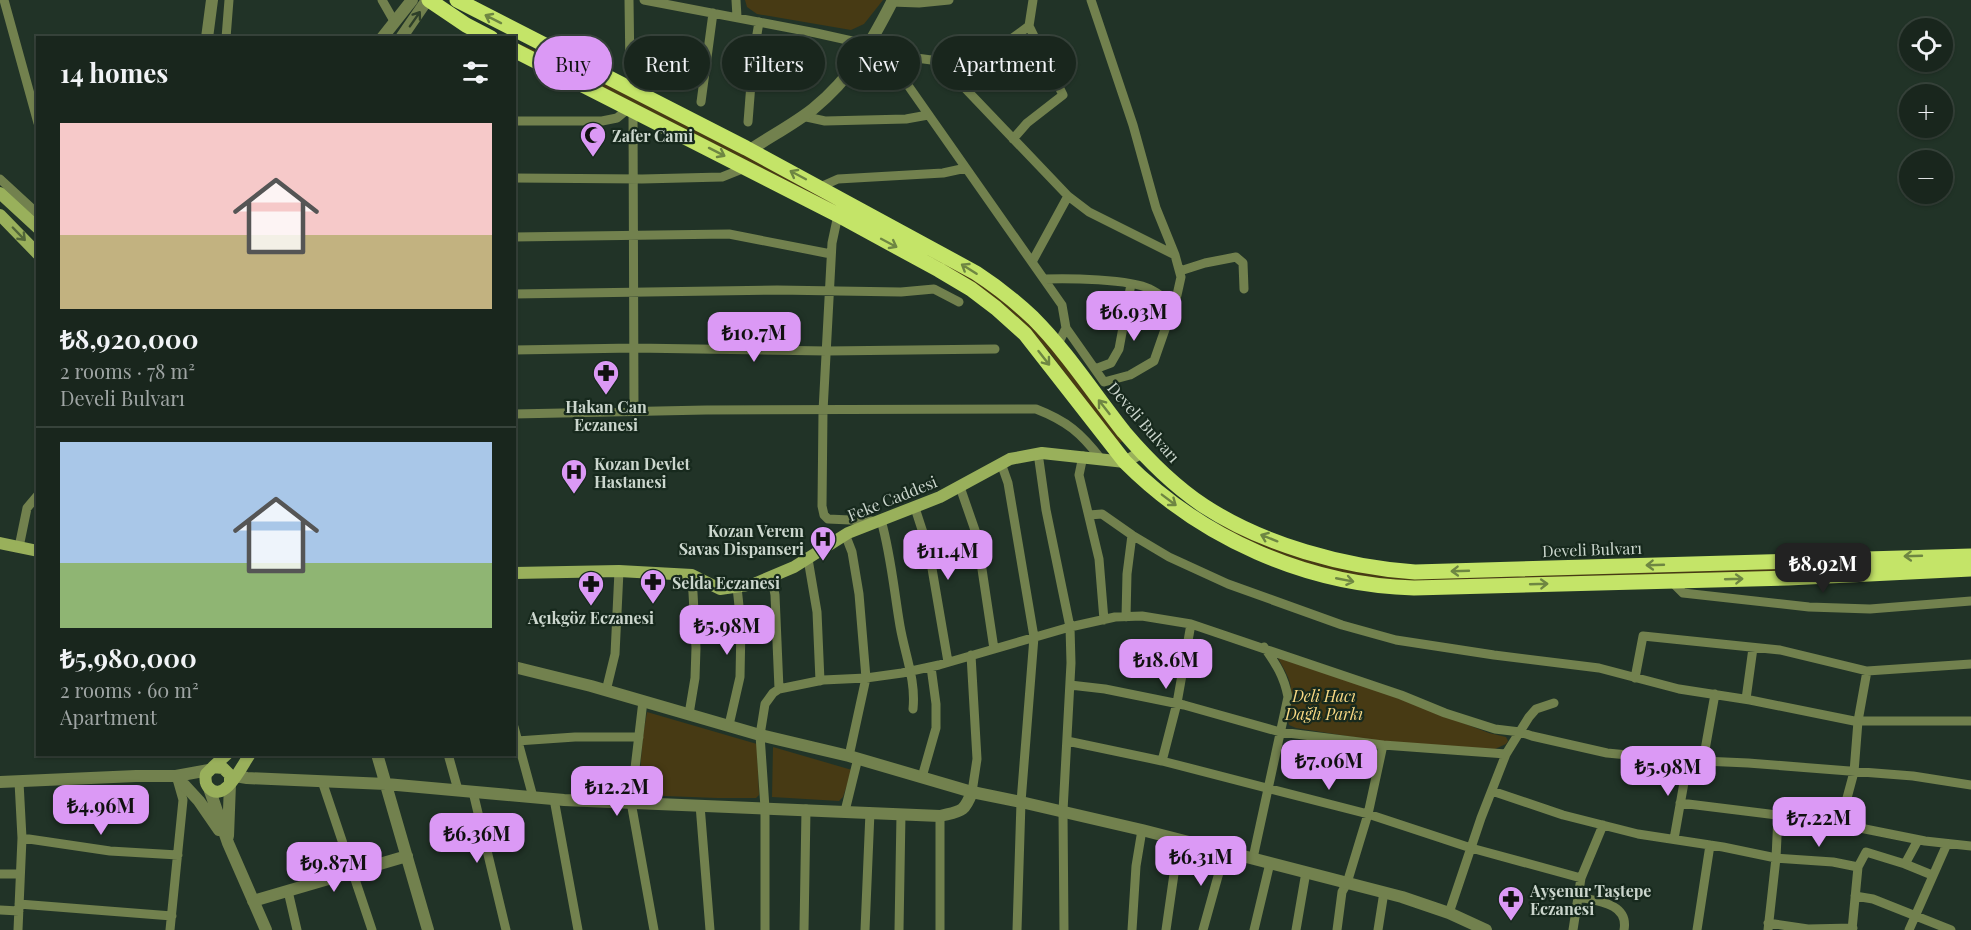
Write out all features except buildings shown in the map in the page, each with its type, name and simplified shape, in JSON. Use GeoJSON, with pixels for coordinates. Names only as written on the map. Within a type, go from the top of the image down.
{"type":"FeatureCollection","features":[{"type":"Feature","properties":{"kind":"highway"},"geometry":{"type":"LineString","coordinates":[[428,0],[487,36]]}},
{"type":"Feature","properties":{"kind":"highway","name":"Develi Bulvarı"},"geometry":{"type":"LineString","coordinates":[[457,0],[750,150],[976,273],[1027,313],[1057,346],[1142,452],[1187,494],[1221,516],[1285,544],[1321,556],[1362,565],[1426,572],[1971,556]]}},
{"type":"Feature","properties":{"kind":"highway","name":"Develi Bulvarı"},"geometry":{"type":"LineString","coordinates":[[516,51],[747,167],[963,284],[1017,326],[1125,462],[1155,490],[1211,529],[1274,560],[1324,576],[1383,586],[1414,588],[1930,573],[1971,569]]}},
{"type":"Feature","properties":{"kind":"main road"},"geometry":{"type":"LineString","coordinates":[[0,193],[36,226]]}},
{"type":"Feature","properties":{"kind":"main road"},"geometry":{"type":"LineString","coordinates":[[0,216],[36,252]]}},
{"type":"Feature","properties":{"kind":"main road"},"geometry":{"type":"LineString","coordinates":[[1125,462],[1142,452]]}},
{"type":"Feature","properties":{"kind":"main road","name":"Feke Caddesi"},"geometry":{"type":"LineString","coordinates":[[516,573],[619,571],[692,575],[720,589],[737,587],[772,578],[808,559],[846,534],[940,497],[1001,463],[1021,456],[1038,453],[1125,462]]}},
{"type":"Feature","properties":{"kind":"main road"},"geometry":{"type":"LineString","coordinates":[[0,543],[36,551]]}},
{"type":"Feature","properties":{"kind":"main road"},"geometry":{"type":"LineString","coordinates":[[225,756],[206,774],[207,786],[218,792],[223,791],[248,756]]}},
{"type":"Feature","properties":{"kind":"main road"},"geometry":{"type":"LineString","coordinates":[[211,769],[218,766],[227,770],[232,780]]}},
{"type":"Feature","properties":{"kind":"street"},"geometry":{"type":"LineString","coordinates":[[4,0],[36,116]]}},
{"type":"Feature","properties":{"kind":"street"},"geometry":{"type":"LineString","coordinates":[[207,36],[212,0]]}},
{"type":"Feature","properties":{"kind":"street"},"geometry":{"type":"LineString","coordinates":[[226,36],[229,0]]}},
{"type":"Feature","properties":{"kind":"street"},"geometry":{"type":"LineString","coordinates":[[382,0],[394,21]]}},
{"type":"Feature","properties":{"kind":"street"},"geometry":{"type":"LineString","coordinates":[[383,36],[412,0]]}},
{"type":"Feature","properties":{"kind":"street"},"geometry":{"type":"LineString","coordinates":[[402,36],[428,0]]}},
{"type":"Feature","properties":{"kind":"street"},"geometry":{"type":"LineString","coordinates":[[629,0],[630,36]]}},
{"type":"Feature","properties":{"kind":"street"},"geometry":{"type":"LineString","coordinates":[[644,0],[837,38]]}},
{"type":"Feature","properties":{"kind":"street"},"geometry":{"type":"LineString","coordinates":[[736,0],[737,17]]}},
{"type":"Feature","properties":{"kind":"street"},"geometry":{"type":"LineString","coordinates":[[874,36],[892,1],[919,3],[949,0]]}},
{"type":"Feature","properties":{"kind":"street"},"geometry":{"type":"LineString","coordinates":[[1013,139],[1027,123],[1063,95],[1029,26],[1033,0]]}},
{"type":"Feature","properties":{"kind":"street"},"geometry":{"type":"LineString","coordinates":[[911,90],[1062,305],[1066,328],[1104,382],[1130,375],[1154,361],[1174,305],[1181,277],[1175,255],[1156,208],[1133,125],[1091,0]]}},
{"type":"Feature","properties":{"kind":"street"},"geometry":{"type":"LineString","coordinates":[[701,102],[713,13]]}},
{"type":"Feature","properties":{"kind":"street"},"geometry":{"type":"LineString","coordinates":[[748,122],[759,22]]}},
{"type":"Feature","properties":{"kind":"street"},"geometry":{"type":"LineString","coordinates":[[1015,36],[1029,26]]}},
{"type":"Feature","properties":{"kind":"street"},"geometry":{"type":"LineString","coordinates":[[800,30],[800,36]]}},
{"type":"Feature","properties":{"kind":"street"},"geometry":{"type":"LineString","coordinates":[[750,150],[813,109],[837,87]]}},
{"type":"Feature","properties":{"kind":"street"},"geometry":{"type":"LineString","coordinates":[[967,90],[1068,196],[1089,212],[1175,255]]}},
{"type":"Feature","properties":{"kind":"street"},"geometry":{"type":"LineString","coordinates":[[516,121],[602,121],[617,118],[631,109]]}},
{"type":"Feature","properties":{"kind":"street"},"geometry":{"type":"LineString","coordinates":[[631,109],[634,411]]}},
{"type":"Feature","properties":{"kind":"street"},"geometry":{"type":"LineString","coordinates":[[802,116],[825,121],[906,119],[928,115]]}},
{"type":"Feature","properties":{"kind":"street"},"geometry":{"type":"LineString","coordinates":[[516,178],[722,177],[747,167]]}},
{"type":"Feature","properties":{"kind":"street"},"geometry":{"type":"LineString","coordinates":[[820,187],[838,179],[943,173],[966,168]]}},
{"type":"Feature","properties":{"kind":"street"},"geometry":{"type":"LineString","coordinates":[[0,179],[36,212]]}},
{"type":"Feature","properties":{"kind":"street"},"geometry":{"type":"LineString","coordinates":[[1032,262],[1068,196]]}},
{"type":"Feature","properties":{"kind":"street"},"geometry":{"type":"LineString","coordinates":[[838,215],[831,254],[823,411],[824,515],[828,519],[878,521],[895,585],[901,628],[912,671],[915,693],[913,709]]}},
{"type":"Feature","properties":{"kind":"street"},"geometry":{"type":"LineString","coordinates":[[516,237],[729,234],[831,254]]}},
{"type":"Feature","properties":{"kind":"street"},"geometry":{"type":"LineString","coordinates":[[1180,271],[1236,257],[1243,263],[1244,289]]}},
{"type":"Feature","properties":{"kind":"street"},"geometry":{"type":"LineString","coordinates":[[1044,279],[1067,278],[1131,284],[1150,289],[1174,305]]}},
{"type":"Feature","properties":{"kind":"street"},"geometry":{"type":"LineString","coordinates":[[1095,369],[1111,363],[1119,349],[1131,284]]}},
{"type":"Feature","properties":{"kind":"street"},"geometry":{"type":"LineString","coordinates":[[516,294],[830,290],[901,292],[934,289],[959,302]]}},
{"type":"Feature","properties":{"kind":"street"},"geometry":{"type":"LineString","coordinates":[[1057,346],[1066,328]]}},
{"type":"Feature","properties":{"kind":"street"},"geometry":{"type":"LineString","coordinates":[[516,350],[994,349]]}},
{"type":"Feature","properties":{"kind":"street"},"geometry":{"type":"LineString","coordinates":[[516,414],[634,411],[1036,409],[1058,418],[1084,437],[1101,459]]}},
{"type":"Feature","properties":{"kind":"street"},"geometry":{"type":"LineString","coordinates":[[1038,453],[1046,510],[1070,627],[1071,663],[1063,811],[1064,930]]}},
{"type":"Feature","properties":{"kind":"street"},"geometry":{"type":"LineString","coordinates":[[1083,456],[1079,474],[1099,559],[1104,620]]}},
{"type":"Feature","properties":{"kind":"street"},"geometry":{"type":"LineString","coordinates":[[1001,463],[1008,483],[1034,637],[1021,802],[1017,930]]}},
{"type":"Feature","properties":{"kind":"street"},"geometry":{"type":"LineString","coordinates":[[960,487],[976,536],[994,649]]}},
{"type":"Feature","properties":{"kind":"street"},"geometry":{"type":"LineString","coordinates":[[19,547],[27,508],[36,497]]}},
{"type":"Feature","properties":{"kind":"street"},"geometry":{"type":"LineString","coordinates":[[915,508],[929,551],[948,662]]}},
{"type":"Feature","properties":{"kind":"street"},"geometry":{"type":"LineString","coordinates":[[1089,514],[1102,514],[1169,557],[1228,584],[1342,625],[1396,640],[1599,668],[1679,689],[1746,699],[1858,721],[1971,721]]}},
{"type":"Feature","properties":{"kind":"street"},"geometry":{"type":"LineString","coordinates":[[845,811],[867,678],[857,584],[852,552],[846,534]]}},
{"type":"Feature","properties":{"kind":"street"},"geometry":{"type":"LineString","coordinates":[[1126,617],[1127,574],[1132,535]]}},
{"type":"Feature","properties":{"kind":"street"},"geometry":{"type":"LineString","coordinates":[[808,559],[817,612],[819,681]]}},
{"type":"Feature","properties":{"kind":"street"},"geometry":{"type":"LineString","coordinates":[[606,691],[615,654],[619,571]]}},
{"type":"Feature","properties":{"kind":"street"},"geometry":{"type":"LineString","coordinates":[[689,714],[695,678],[696,648],[692,575]]}},
{"type":"Feature","properties":{"kind":"street"},"geometry":{"type":"LineString","coordinates":[[772,578],[775,595],[779,689]]}},
{"type":"Feature","properties":{"kind":"street"},"geometry":{"type":"LineString","coordinates":[[1671,581],[1683,593],[1809,607],[1870,609],[1970,603]]}},
{"type":"Feature","properties":{"kind":"street"},"geometry":{"type":"LineString","coordinates":[[729,725],[740,677],[741,625],[737,587]]}},
{"type":"Feature","properties":{"kind":"street"},"geometry":{"type":"LineString","coordinates":[[765,930],[765,808],[760,735],[765,704],[773,693],[779,689],[819,681],[867,678],[931,667],[1070,627],[1126,617],[1142,616],[1191,624],[1264,647],[1495,729],[1520,732],[1607,753],[1913,776],[1971,785]]}},
{"type":"Feature","properties":{"kind":"street"},"geometry":{"type":"LineString","coordinates":[[1162,761],[1177,704],[1191,624]]}},
{"type":"Feature","properties":{"kind":"street"},"geometry":{"type":"LineString","coordinates":[[1635,678],[1643,636],[1780,650],[1867,671],[1971,664]]}},
{"type":"Feature","properties":{"kind":"street"},"geometry":{"type":"LineString","coordinates":[[1253,858],[1288,696],[1279,667],[1264,647]]}},
{"type":"Feature","properties":{"kind":"street"},"geometry":{"type":"LineString","coordinates":[[1746,699],[1753,648]]}},
{"type":"Feature","properties":{"kind":"street"},"geometry":{"type":"LineString","coordinates":[[228,843],[232,780],[247,778],[386,784],[554,799],[940,816],[959,812],[967,807],[972,792],[977,759],[971,655]]}},
{"type":"Feature","properties":{"kind":"street"},"geometry":{"type":"LineString","coordinates":[[922,777],[936,729],[936,704],[931,667]]}},
{"type":"Feature","properties":{"kind":"street"},"geometry":{"type":"LineString","coordinates":[[516,668],[760,735],[854,757],[972,792],[1142,830],[1384,892],[1449,913],[1486,930]]}},
{"type":"Feature","properties":{"kind":"street"},"geometry":{"type":"LineString","coordinates":[[1840,824],[1854,772],[1858,721],[1867,671]]}},
{"type":"Feature","properties":{"kind":"street"},"geometry":{"type":"LineString","coordinates":[[1070,685],[1105,689],[1177,704],[1280,732],[1383,745],[1506,754]]}},
{"type":"Feature","properties":{"kind":"street"},"geometry":{"type":"LineString","coordinates":[[1703,761],[1716,694]]}},
{"type":"Feature","properties":{"kind":"street"},"geometry":{"type":"LineString","coordinates":[[643,701],[631,802],[654,930]]}},
{"type":"Feature","properties":{"kind":"street"},"geometry":{"type":"LineString","coordinates":[[1449,913],[1506,754],[1536,710],[1554,703]]}},
{"type":"Feature","properties":{"kind":"street"},"geometry":{"type":"LineString","coordinates":[[516,737],[533,797]]}},
{"type":"Feature","properties":{"kind":"street"},"geometry":{"type":"LineString","coordinates":[[517,741],[575,737],[639,737]]}},
{"type":"Feature","properties":{"kind":"street"},"geometry":{"type":"LineString","coordinates":[[1067,741],[1162,761],[1368,814],[1471,848],[1581,878]]}},
{"type":"Feature","properties":{"kind":"street"},"geometry":{"type":"LineString","coordinates":[[1337,930],[1342,892],[1347,883],[1368,814],[1383,745]]}},
{"type":"Feature","properties":{"kind":"street"},"geometry":{"type":"LineString","coordinates":[[378,756],[428,930]]}},
{"type":"Feature","properties":{"kind":"street"},"geometry":{"type":"LineString","coordinates":[[449,756],[458,790]]}},
{"type":"Feature","properties":{"kind":"street"},"geometry":{"type":"LineString","coordinates":[[1674,839],[1688,760]]}},
{"type":"Feature","properties":{"kind":"street"},"geometry":{"type":"LineString","coordinates":[[0,782],[176,776],[211,769]]}},
{"type":"Feature","properties":{"kind":"street"},"geometry":{"type":"LineString","coordinates":[[176,776],[207,786],[228,843],[266,930]]}},
{"type":"Feature","properties":{"kind":"street"},"geometry":{"type":"LineString","coordinates":[[176,776],[199,801],[228,843]]}},
{"type":"Feature","properties":{"kind":"street"},"geometry":{"type":"LineString","coordinates":[[170,930],[183,800],[176,776]]}},
{"type":"Feature","properties":{"kind":"street"},"geometry":{"type":"LineString","coordinates":[[322,781],[372,930]]}},
{"type":"Feature","properties":{"kind":"street"},"geometry":{"type":"LineString","coordinates":[[18,930],[22,838],[19,782]]}},
{"type":"Feature","properties":{"kind":"street"},"geometry":{"type":"LineString","coordinates":[[1492,791],[1563,815],[1638,834],[1776,858],[1833,862],[1858,867]]}},
{"type":"Feature","properties":{"kind":"street"},"geometry":{"type":"LineString","coordinates":[[473,792],[506,930]]}},
{"type":"Feature","properties":{"kind":"street"},"geometry":{"type":"LineString","coordinates":[[554,799],[578,930]]}},
{"type":"Feature","properties":{"kind":"street"},"geometry":{"type":"LineString","coordinates":[[1680,803],[1840,824],[1918,840],[1971,846]]}},
{"type":"Feature","properties":{"kind":"street"},"geometry":{"type":"LineString","coordinates":[[700,805],[710,930]]}},
{"type":"Feature","properties":{"kind":"street"},"geometry":{"type":"LineString","coordinates":[[804,930],[806,809]]}},
{"type":"Feature","properties":{"kind":"street"},"geometry":{"type":"LineString","coordinates":[[865,930],[870,812]]}},
{"type":"Feature","properties":{"kind":"street"},"geometry":{"type":"LineString","coordinates":[[899,930],[901,814]]}},
{"type":"Feature","properties":{"kind":"street"},"geometry":{"type":"LineString","coordinates":[[1778,815],[1776,858],[1768,926],[1852,929],[1858,867],[1866,852],[1932,875]]}},
{"type":"Feature","properties":{"kind":"street"},"geometry":{"type":"LineString","coordinates":[[940,816],[940,930]]}},
{"type":"Feature","properties":{"kind":"street"},"geometry":{"type":"LineString","coordinates":[[1573,930],[1581,878],[1603,825]]}},
{"type":"Feature","properties":{"kind":"street"},"geometry":{"type":"LineString","coordinates":[[1132,930],[1136,866],[1142,830]]}},
{"type":"Feature","properties":{"kind":"street"},"geometry":{"type":"LineString","coordinates":[[22,838],[110,851],[178,855]]}},
{"type":"Feature","properties":{"kind":"street"},"geometry":{"type":"LineString","coordinates":[[1166,930],[1179,839]]}},
{"type":"Feature","properties":{"kind":"street"},"geometry":{"type":"LineString","coordinates":[[1905,864],[1918,840]]}},
{"type":"Feature","properties":{"kind":"street"},"geometry":{"type":"LineString","coordinates":[[1909,930],[1947,844]]}},
{"type":"Feature","properties":{"kind":"street"},"geometry":{"type":"LineString","coordinates":[[1697,930],[1710,845]]}},
{"type":"Feature","properties":{"kind":"street"},"geometry":{"type":"LineString","coordinates":[[1203,930],[1225,851]]}},
{"type":"Feature","properties":{"kind":"street"},"geometry":{"type":"LineString","coordinates":[[252,901],[406,856]]}},
{"type":"Feature","properties":{"kind":"street"},"geometry":{"type":"LineString","coordinates":[[1254,930],[1270,863]]}},
{"type":"Feature","properties":{"kind":"street"},"geometry":{"type":"LineString","coordinates":[[1296,930],[1306,872]]}},
{"type":"Feature","properties":{"kind":"street"},"geometry":{"type":"LineString","coordinates":[[0,874],[20,874]]}},
{"type":"Feature","properties":{"kind":"street"},"geometry":{"type":"LineString","coordinates":[[288,891],[297,930]]}},
{"type":"Feature","properties":{"kind":"street"},"geometry":{"type":"LineString","coordinates":[[1378,930],[1384,892]]}},
{"type":"Feature","properties":{"kind":"street"},"geometry":{"type":"LineString","coordinates":[[1855,896],[1874,898],[1951,930]]}},
{"type":"Feature","properties":{"kind":"street"},"geometry":{"type":"LineString","coordinates":[[1578,897],[1610,904],[1618,909],[1623,917],[1624,930]]}},
{"type":"Feature","properties":{"kind":"street"},"geometry":{"type":"LineString","coordinates":[[0,910],[19,908],[171,916]]}},
{"type":"Feature","properties":{"kind":"green space"},"geometry":{"type":"Polygon","coordinates":[[[745,0],[883,0],[864,24],[851,30],[757,14],[747,7],[745,0]]]}},
{"type":"Feature","properties":{"kind":"green space"},"geometry":{"type":"Polygon","coordinates":[[[612,87],[721,141],[978,280],[1040,332],[1123,441],[1118,444],[1050,353],[1028,329],[722,148],[608,90],[612,90],[612,87]]]}},
{"type":"Feature","properties":{"kind":"green space"},"geometry":{"type":"Polygon","coordinates":[[[1215,522],[1242,534],[1369,573],[1971,564],[1487,581],[1406,581],[1353,575],[1299,562],[1247,540],[1215,522]]]}},
{"type":"Feature","properties":{"kind":"green space","name":"Deli Hacı Dağlı Parkı"},"geometry":{"type":"Polygon","coordinates":[[[1278,658],[1371,688],[1489,733],[1506,737],[1508,741],[1495,749],[1391,743],[1296,728],[1289,725],[1291,686],[1278,658]]]}},
{"type":"Feature","properties":{"kind":"green space"},"geometry":{"type":"Polygon","coordinates":[[[647,712],[757,744],[759,795],[756,798],[717,798],[638,795],[647,712]]]}},
{"type":"Feature","properties":{"kind":"green space"},"geometry":{"type":"Polygon","coordinates":[[[773,747],[852,770],[843,797],[839,801],[772,797],[773,747]]]}},
{"type":"Feature","properties":{"kind":"place","name":"Zafer Cami"},"geometry":{"type":"Point","coordinates":[593,158]}},
{"type":"Feature","properties":{"kind":"place","name":"Hakan Can Eczanesi"},"geometry":{"type":"Point","coordinates":[606,396]}},
{"type":"Feature","properties":{"kind":"place","name":"Kozan Devlet Hastanesi"},"geometry":{"type":"Point","coordinates":[574,495]}},
{"type":"Feature","properties":{"kind":"place","name":"Kozan Verem Savas Dispanseri"},"geometry":{"type":"Point","coordinates":[823,562]}},
{"type":"Feature","properties":{"kind":"place","name":"Selda Eczanesi"},"geometry":{"type":"Point","coordinates":[653,605]}},
{"type":"Feature","properties":{"kind":"place","name":"Açıkgöz Eczanesi"},"geometry":{"type":"Point","coordinates":[591,607]}},
{"type":"Feature","properties":{"kind":"place","name":"Ayşenur Taştepe Eczanesi"},"geometry":{"type":"Point","coordinates":[1511,922]}}]}
